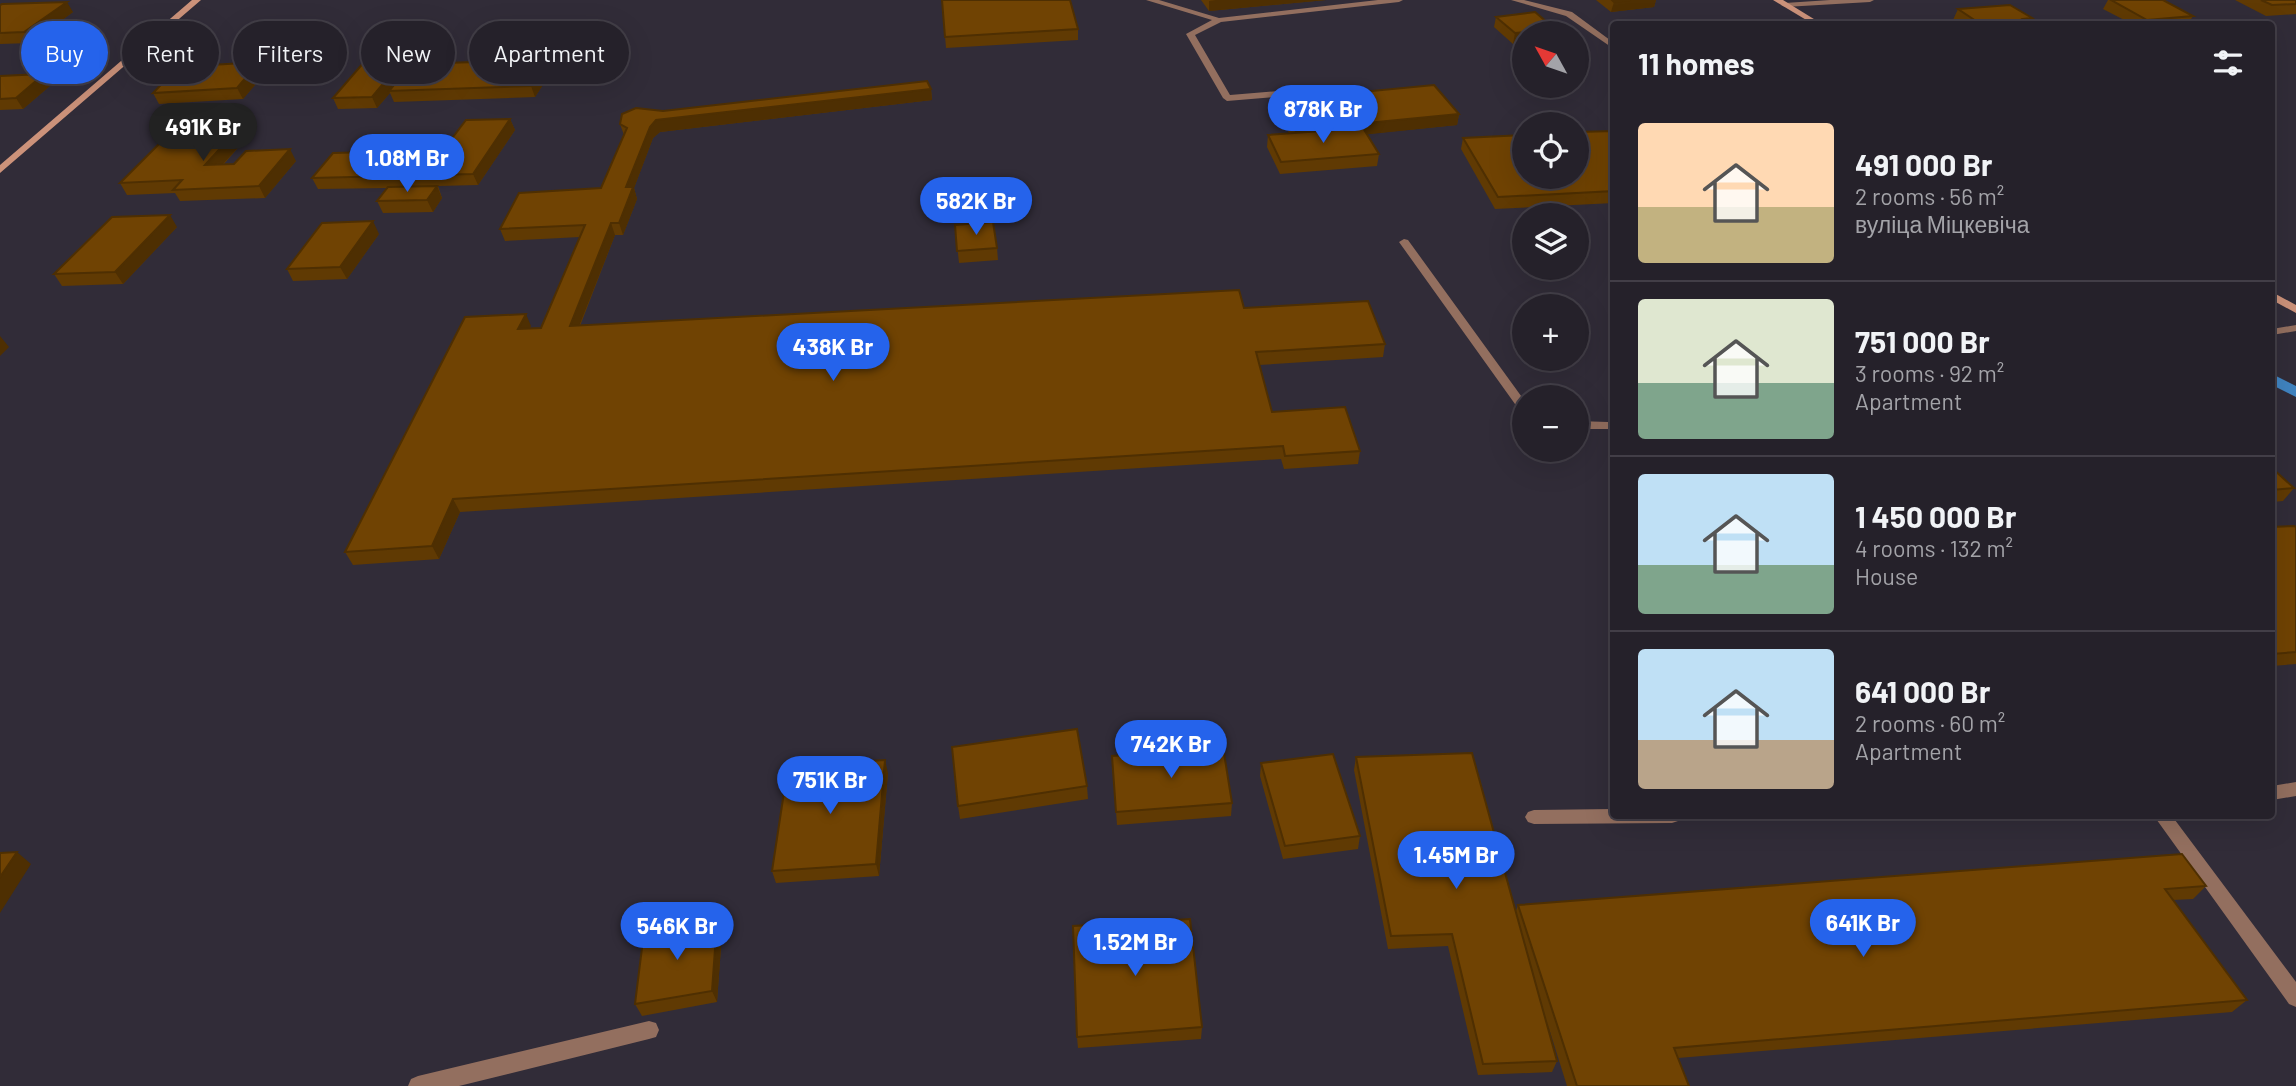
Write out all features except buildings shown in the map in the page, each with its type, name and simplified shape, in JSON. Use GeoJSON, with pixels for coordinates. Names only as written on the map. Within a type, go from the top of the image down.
{"type":"FeatureCollection","features":[{"type":"Feature","properties":{"kind":"street"},"geometry":{"type":"LineString","coordinates":[[0,170],[197,0]]}},
{"type":"Feature","properties":{"kind":"street"},"geometry":{"type":"LineString","coordinates":[[1150,0],[1219,20]]}},
{"type":"Feature","properties":{"kind":"street"},"geometry":{"type":"LineString","coordinates":[[1325,90],[1227,97],[1190,34],[1219,20],[1399,0]]}},
{"type":"Feature","properties":{"kind":"street"},"geometry":{"type":"LineString","coordinates":[[1515,0],[1569,14],[1610,44]]}},
{"type":"Feature","properties":{"kind":"street"},"geometry":{"type":"LineString","coordinates":[[1777,0],[1813,21]]}},
{"type":"Feature","properties":{"kind":"street"},"geometry":{"type":"LineString","coordinates":[[1786,5],[1870,0]]}},
{"type":"Feature","properties":{"kind":"street"},"geometry":{"type":"LineString","coordinates":[[1404,242],[1512,391]]}},
{"type":"Feature","properties":{"kind":"street"},"geometry":{"type":"LineString","coordinates":[[2275,297],[2296,310]]}},
{"type":"Feature","properties":{"kind":"street"},"geometry":{"type":"LineString","coordinates":[[2275,332],[2296,328]]}},
{"type":"Feature","properties":{"kind":"street"},"geometry":{"type":"LineString","coordinates":[[1589,425],[1610,426]]}},
{"type":"Feature","properties":{"kind":"street"},"geometry":{"type":"LineString","coordinates":[[2275,792],[2296,789]]}},
{"type":"Feature","properties":{"kind":"street"},"geometry":{"type":"LineString","coordinates":[[1534,817],[1610,816]]}},
{"type":"Feature","properties":{"kind":"street"},"geometry":{"type":"LineString","coordinates":[[2165,819],[2296,998]]}},
{"type":"Feature","properties":{"kind":"street"},"geometry":{"type":"LineString","coordinates":[[418,1086],[649,1030]]}},
{"type":"Feature","properties":{"kind":"waterway"},"geometry":{"type":"LineString","coordinates":[[2275,381],[2296,392]]}}]}
